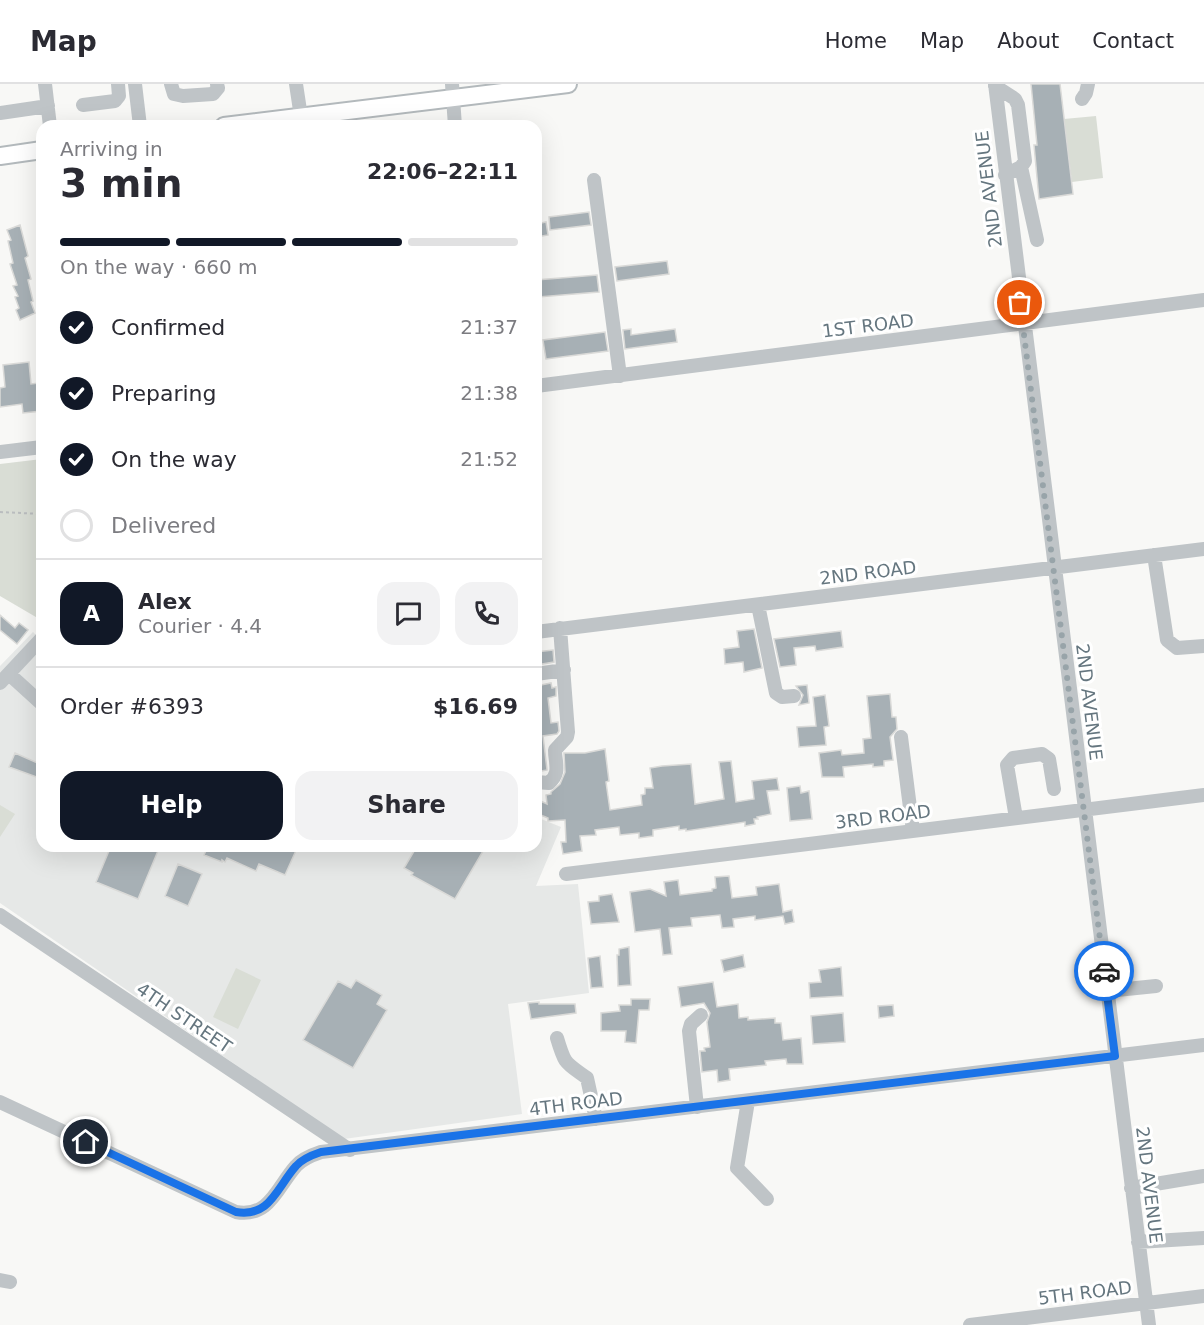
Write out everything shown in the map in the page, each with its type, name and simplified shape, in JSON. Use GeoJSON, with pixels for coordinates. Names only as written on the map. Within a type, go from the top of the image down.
{"type":"FeatureCollection","features":[{"type":"Feature","properties":{"kind":"main road"},"geometry":{"type":"LineString","coordinates":[[275,120],[453,92],[568,84]]}},
{"type":"Feature","properties":{"kind":"main road"},"geometry":{"type":"LineString","coordinates":[[0,156],[36,151]]}},
{"type":"Feature","properties":{"kind":"street"},"geometry":{"type":"LineString","coordinates":[[45,84],[49,120]]}},
{"type":"Feature","properties":{"kind":"street"},"geometry":{"type":"LineString","coordinates":[[83,105],[116,100],[119,96],[118,84]]}},
{"type":"Feature","properties":{"kind":"street"},"geometry":{"type":"LineString","coordinates":[[135,84],[139,120]]}},
{"type":"Feature","properties":{"kind":"street"},"geometry":{"type":"LineString","coordinates":[[171,88],[177,96],[213,94],[218,84]]}},
{"type":"Feature","properties":{"kind":"street"},"geometry":{"type":"LineString","coordinates":[[296,84],[301,117]]}},
{"type":"Feature","properties":{"kind":"street"},"geometry":{"type":"LineString","coordinates":[[1082,99],[1088,84]]}},
{"type":"Feature","properties":{"kind":"street"},"geometry":{"type":"LineString","coordinates":[[995,85],[1015,99],[1018,105],[1025,161],[1022,167],[1037,240]]}},
{"type":"Feature","properties":{"kind":"street","name":"2ND AVENUE"},"geometry":{"type":"LineString","coordinates":[[995,85],[1149,1325]]}},
{"type":"Feature","properties":{"kind":"street"},"geometry":{"type":"LineString","coordinates":[[453,92],[455,120]]}},
{"type":"Feature","properties":{"kind":"street"},"geometry":{"type":"LineString","coordinates":[[0,113],[48,106]]}},
{"type":"Feature","properties":{"kind":"street"},"geometry":{"type":"LineString","coordinates":[[1005,175],[1022,167]]}},
{"type":"Feature","properties":{"kind":"street"},"geometry":{"type":"LineString","coordinates":[[594,180],[620,376]]}},
{"type":"Feature","properties":{"kind":"street","name":"1ST ROAD"},"geometry":{"type":"LineString","coordinates":[[542,385],[1204,300]]}},
{"type":"Feature","properties":{"kind":"street"},"geometry":{"type":"LineString","coordinates":[[0,452],[36,448]]}},
{"type":"Feature","properties":{"kind":"street","name":"2ND ROAD"},"geometry":{"type":"LineString","coordinates":[[542,631],[1204,549]]}},
{"type":"Feature","properties":{"kind":"street"},"geometry":{"type":"LineString","coordinates":[[1154,555],[1167,640],[1177,648],[1204,646]]}},
{"type":"Feature","properties":{"kind":"street"},"geometry":{"type":"LineString","coordinates":[[758,605],[776,693],[782,697],[794,696]]}},
{"type":"Feature","properties":{"kind":"street"},"geometry":{"type":"LineString","coordinates":[[542,782],[549,783],[556,776],[555,750],[567,737],[568,732],[560,628]]}},
{"type":"Feature","properties":{"kind":"street"},"geometry":{"type":"LineString","coordinates":[[36,644],[4,678],[36,700]]}},
{"type":"Feature","properties":{"kind":"street"},"geometry":{"type":"LineString","coordinates":[[542,673],[564,670]]}},
{"type":"Feature","properties":{"kind":"street"},"geometry":{"type":"LineString","coordinates":[[901,737],[914,831]]}},
{"type":"Feature","properties":{"kind":"street"},"geometry":{"type":"LineString","coordinates":[[1016,818],[1007,765],[1013,758],[1046,755],[1049,759],[1054,789]]}},
{"type":"Feature","properties":{"kind":"street","name":"3RD ROAD"},"geometry":{"type":"LineString","coordinates":[[566,874],[1204,795]]}},
{"type":"Feature","properties":{"kind":"street","name":"4TH STREET"},"geometry":{"type":"LineString","coordinates":[[0,915],[350,1150]]}},
{"type":"Feature","properties":{"kind":"street"},"geometry":{"type":"LineString","coordinates":[[1107,991],[1156,986]]}},
{"type":"Feature","properties":{"kind":"street"},"geometry":{"type":"LineString","coordinates":[[697,1107],[689,1031],[700,1015]]}},
{"type":"Feature","properties":{"kind":"street"},"geometry":{"type":"LineString","coordinates":[[557,1038],[568,1065],[587,1078],[596,1119]]}},
{"type":"Feature","properties":{"kind":"street","name":"4TH ROAD"},"geometry":{"type":"LineString","coordinates":[[0,1102],[236,1212],[246,1214],[269,1203],[297,1165],[321,1152],[1204,1044]]}},
{"type":"Feature","properties":{"kind":"street"},"geometry":{"type":"LineString","coordinates":[[748,1101],[737,1168],[767,1199]]}},
{"type":"Feature","properties":{"kind":"street"},"geometry":{"type":"LineString","coordinates":[[1131,1188],[1204,1176]]}},
{"type":"Feature","properties":{"kind":"street"},"geometry":{"type":"LineString","coordinates":[[1138,1242],[1204,1238]]}},
{"type":"Feature","properties":{"kind":"street","name":"5TH ROAD"},"geometry":{"type":"LineString","coordinates":[[970,1325],[1084,1318],[1146,1303],[1204,1296]]}},
{"type":"Feature","properties":{"kind":"path"},"geometry":{"type":"LineString","coordinates":[[0,512],[36,514]]}},
{"type":"Feature","properties":{"kind":"shaded area"},"geometry":{"type":"Polygon","coordinates":[[[1096,116],[1103,178],[1072,182],[1064,119],[1096,116]]]}},
{"type":"Feature","properties":{"kind":"shaded area"},"geometry":{"type":"Polygon","coordinates":[[[36,460],[36,617],[0,596],[0,464],[36,460]]]}},
{"type":"Feature","properties":{"kind":"shaded area"},"geometry":{"type":"Polygon","coordinates":[[[33,632],[36,635],[36,852],[542,852],[542,819],[561,827],[536,886],[578,884],[589,993],[508,1004],[522,1114],[344,1139],[0,903],[0,666],[33,632]]]}},
{"type":"Feature","properties":{"kind":"shaded area"},"geometry":{"type":"Polygon","coordinates":[[[0,805],[15,814],[0,837],[0,805]]]}},
{"type":"Feature","properties":{"kind":"shaded area"},"geometry":{"type":"Polygon","coordinates":[[[236,968],[261,980],[238,1029],[213,1017],[236,968]]]}},
{"type":"Feature","properties":{"kind":"building"},"geometry":{"type":"Polygon","coordinates":[[[1031,84],[1060,84],[1073,194],[1039,199],[1031,84]]]}},
{"type":"Feature","properties":{"kind":"building"},"geometry":{"type":"Polygon","coordinates":[[[589,212],[591,225],[550,230],[549,217],[589,212]]]}},
{"type":"Feature","properties":{"kind":"building"},"geometry":{"type":"Polygon","coordinates":[[[546,222],[548,235],[542,236],[542,223],[546,222]]]}},
{"type":"Feature","properties":{"kind":"building"},"geometry":{"type":"Polygon","coordinates":[[[20,225],[28,256],[25,258],[31,279],[28,280],[35,313],[20,320],[16,310],[19,308],[15,297],[18,296],[13,286],[17,285],[10,264],[13,263],[8,241],[11,240],[7,230],[20,225]]]}},
{"type":"Feature","properties":{"kind":"building"},"geometry":{"type":"Polygon","coordinates":[[[667,261],[669,274],[617,281],[615,267],[667,261]]]}},
{"type":"Feature","properties":{"kind":"building"},"geometry":{"type":"Polygon","coordinates":[[[597,275],[599,292],[542,297],[542,280],[597,275]]]}},
{"type":"Feature","properties":{"kind":"building"},"geometry":{"type":"Polygon","coordinates":[[[631,329],[631,335],[675,329],[677,342],[625,349],[623,330],[631,329]]]}},
{"type":"Feature","properties":{"kind":"building"},"geometry":{"type":"Polygon","coordinates":[[[605,332],[608,351],[546,359],[543,340],[605,332]]]}},
{"type":"Feature","properties":{"kind":"building"},"geometry":{"type":"Polygon","coordinates":[[[29,362],[31,384],[36,383],[36,412],[23,413],[22,404],[0,407],[0,388],[5,387],[3,365],[29,362]]]}},
{"type":"Feature","properties":{"kind":"building"},"geometry":{"type":"Polygon","coordinates":[[[0,615],[15,628],[19,623],[28,630],[17,644],[0,630],[0,615]]]}},
{"type":"Feature","properties":{"kind":"building"},"geometry":{"type":"Polygon","coordinates":[[[754,629],[762,668],[744,672],[743,662],[725,664],[724,649],[739,647],[737,631],[754,629]]]}},
{"type":"Feature","properties":{"kind":"building"},"geometry":{"type":"Polygon","coordinates":[[[841,631],[843,647],[816,651],[815,646],[794,648],[796,665],[780,667],[774,639],[841,631]]]}},
{"type":"Feature","properties":{"kind":"building"},"geometry":{"type":"Polygon","coordinates":[[[553,650],[554,662],[542,664],[542,651],[553,650]]]}},
{"type":"Feature","properties":{"kind":"building"},"geometry":{"type":"Polygon","coordinates":[[[551,683],[552,688],[556,687],[556,696],[548,698],[551,723],[558,722],[559,731],[557,734],[543,736],[547,770],[542,771],[542,685],[551,683]]]}},
{"type":"Feature","properties":{"kind":"building"},"geometry":{"type":"Polygon","coordinates":[[[807,685],[809,703],[799,705],[803,695],[796,686],[807,685]]]}},
{"type":"Feature","properties":{"kind":"building"},"geometry":{"type":"Polygon","coordinates":[[[890,694],[892,717],[896,717],[897,729],[890,737],[893,760],[884,761],[884,766],[873,767],[873,764],[843,767],[844,777],[822,777],[819,753],[841,750],[842,755],[864,753],[863,739],[871,738],[867,696],[890,694]]]}},
{"type":"Feature","properties":{"kind":"building"},"geometry":{"type":"Polygon","coordinates":[[[825,695],[829,726],[824,727],[826,745],[799,747],[797,727],[816,726],[813,697],[825,695]]]}},
{"type":"Feature","properties":{"kind":"building"},"geometry":{"type":"Polygon","coordinates":[[[605,749],[610,810],[642,805],[641,795],[645,794],[645,788],[653,788],[650,768],[662,766],[691,764],[695,804],[724,799],[719,762],[731,761],[736,802],[754,799],[752,781],[777,778],[779,790],[767,791],[771,814],[757,817],[758,819],[754,819],[755,824],[745,826],[745,822],[686,831],[686,829],[679,830],[679,826],[653,830],[653,836],[639,838],[639,833],[620,835],[619,827],[595,830],[596,835],[580,836],[582,851],[563,854],[561,842],[566,842],[565,820],[548,821],[548,818],[542,816],[542,802],[547,804],[546,795],[551,794],[560,784],[565,772],[564,753],[585,753],[605,749]]]}},
{"type":"Feature","properties":{"kind":"building"},"geometry":{"type":"Polygon","coordinates":[[[15,753],[36,762],[36,777],[9,767],[15,753]]]}},
{"type":"Feature","properties":{"kind":"building"},"geometry":{"type":"Polygon","coordinates":[[[800,786],[801,793],[809,791],[812,819],[790,821],[787,788],[800,786]]]}},
{"type":"Feature","properties":{"kind":"building"},"geometry":{"type":"Polygon","coordinates":[[[108,852],[158,852],[138,899],[96,882],[108,852]]]}},
{"type":"Feature","properties":{"kind":"building"},"geometry":{"type":"Polygon","coordinates":[[[205,852],[295,852],[285,875],[259,864],[256,871],[227,858],[225,862],[222,860],[222,862],[204,855],[205,852]]]}},
{"type":"Feature","properties":{"kind":"building"},"geometry":{"type":"Polygon","coordinates":[[[413,852],[482,852],[455,899],[411,875],[413,873],[404,868],[413,852]]]}},
{"type":"Feature","properties":{"kind":"building"},"geometry":{"type":"Polygon","coordinates":[[[178,864],[202,874],[188,906],[165,896],[178,864]]]}},
{"type":"Feature","properties":{"kind":"building"},"geometry":{"type":"Polygon","coordinates":[[[729,876],[732,898],[757,895],[756,887],[779,884],[783,912],[792,910],[794,922],[785,924],[783,916],[755,920],[755,916],[733,919],[734,927],[722,928],[720,915],[691,918],[692,926],[669,928],[672,954],[663,955],[660,929],[635,932],[630,892],[650,889],[666,896],[664,882],[678,880],[680,895],[712,891],[716,888],[715,877],[729,876]]]}},
{"type":"Feature","properties":{"kind":"building"},"geometry":{"type":"Polygon","coordinates":[[[612,894],[619,922],[591,924],[588,902],[599,901],[599,896],[612,894]]]}},
{"type":"Feature","properties":{"kind":"building"},"geometry":{"type":"Polygon","coordinates":[[[629,947],[631,985],[618,986],[617,955],[619,955],[619,949],[629,947]]]}},
{"type":"Feature","properties":{"kind":"building"},"geometry":{"type":"Polygon","coordinates":[[[743,955],[745,967],[724,972],[721,960],[743,955]]]}},
{"type":"Feature","properties":{"kind":"building"},"geometry":{"type":"Polygon","coordinates":[[[600,956],[603,987],[591,988],[588,958],[600,956]]]}},
{"type":"Feature","properties":{"kind":"building"},"geometry":{"type":"Polygon","coordinates":[[[841,967],[843,996],[810,998],[809,983],[821,982],[819,970],[841,967]]]}},
{"type":"Feature","properties":{"kind":"building"},"geometry":{"type":"Polygon","coordinates":[[[356,980],[382,995],[377,1004],[387,1010],[353,1068],[303,1040],[338,981],[351,988],[356,980]]]}},
{"type":"Feature","properties":{"kind":"building"},"geometry":{"type":"Polygon","coordinates":[[[713,982],[717,1007],[738,1004],[739,1018],[748,1017],[748,1020],[775,1018],[775,1023],[781,1023],[783,1040],[801,1038],[803,1064],[787,1064],[786,1059],[765,1061],[766,1065],[729,1069],[730,1080],[718,1082],[717,1070],[702,1072],[700,1051],[705,1051],[704,1048],[710,1047],[707,1022],[710,1013],[704,1003],[681,1007],[678,987],[713,982]]]}},
{"type":"Feature","properties":{"kind":"building"},"geometry":{"type":"Polygon","coordinates":[[[631,999],[650,999],[649,1010],[639,1010],[636,1043],[625,1042],[626,1031],[601,1031],[601,1013],[620,1011],[619,1005],[631,1005],[631,999]]]}},
{"type":"Feature","properties":{"kind":"building"},"geometry":{"type":"Polygon","coordinates":[[[539,1002],[539,1004],[575,1004],[576,1013],[531,1019],[528,1003],[539,1002]]]}},
{"type":"Feature","properties":{"kind":"building"},"geometry":{"type":"Polygon","coordinates":[[[893,1005],[894,1016],[879,1018],[878,1006],[893,1005]]]}},
{"type":"Feature","properties":{"kind":"building"},"geometry":{"type":"Polygon","coordinates":[[[843,1013],[845,1042],[813,1044],[811,1016],[843,1013]]]}},
{"type":"Feature","properties":{"kind":"way so far"},"geometry":{"type":"LineString","coordinates":[[1020,303],[1034,398],[1104,971]]}},
{"type":"Feature","properties":{"kind":"route"},"geometry":{"type":"LineString","coordinates":[[86,1142],[236,1212],[246,1214],[269,1203],[297,1165],[321,1152],[1115,1056],[1104,971]]}}]}
